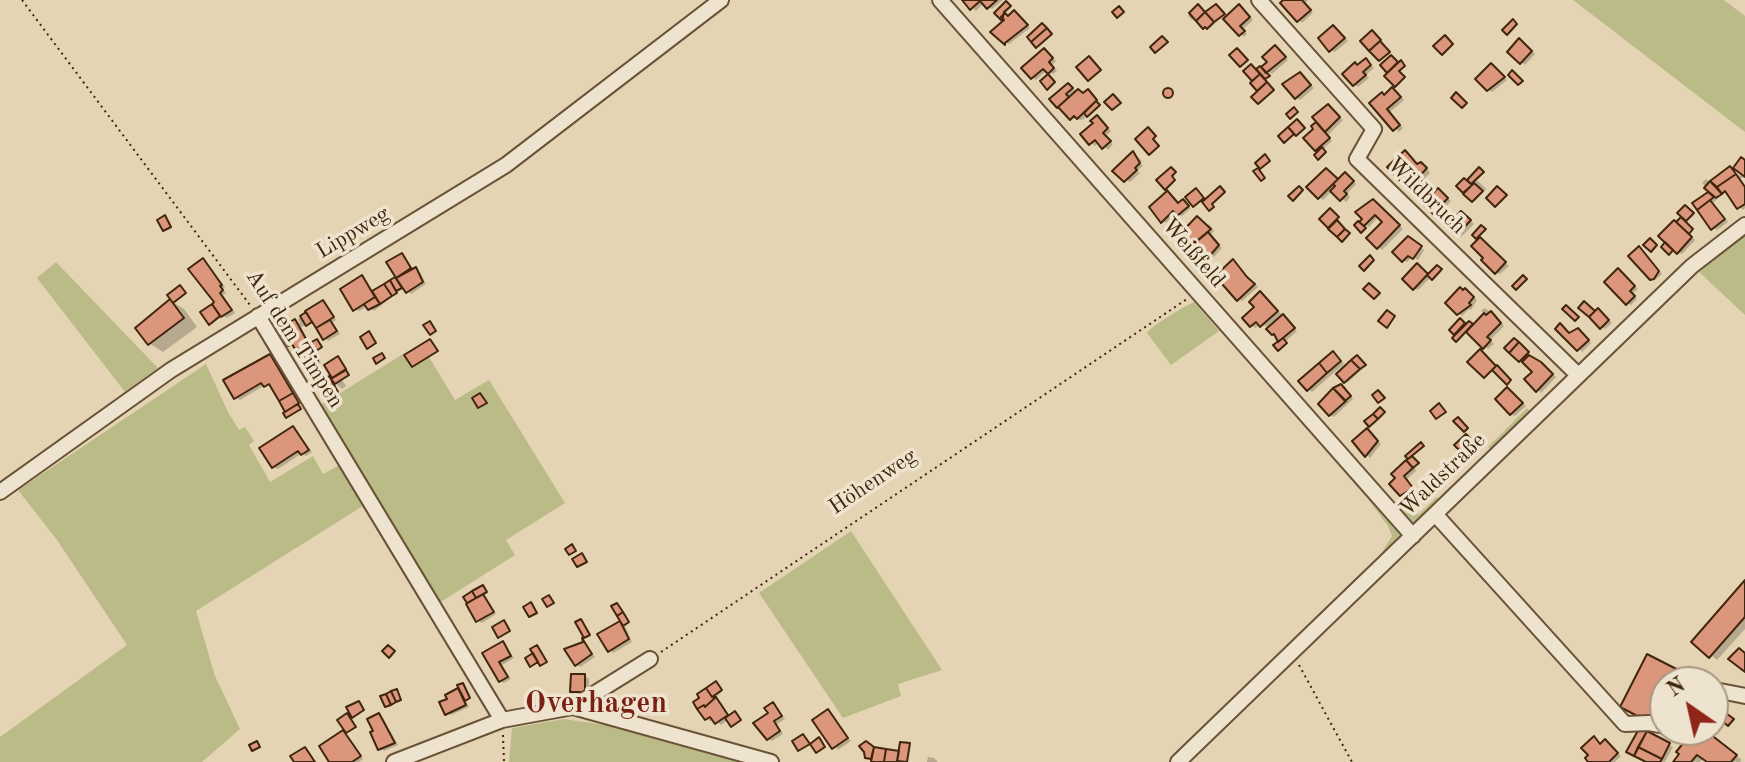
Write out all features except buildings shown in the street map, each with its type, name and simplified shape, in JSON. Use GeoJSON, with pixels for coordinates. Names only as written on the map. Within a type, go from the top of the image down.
{"type":"FeatureCollection","features":[{"type":"Feature","properties":{"kind":"street","name":"Lippweg"},"geometry":{"type":"LineString","coordinates":[[0,492],[171,370],[506,165],[721,0]]}},
{"type":"Feature","properties":{"kind":"street","name":"Weißfeld"},"geometry":{"type":"LineString","coordinates":[[940,0],[1413,536]]}},
{"type":"Feature","properties":{"kind":"street","name":"Wildbruch"},"geometry":{"type":"LineString","coordinates":[[1259,0],[1374,129],[1357,159],[1578,375]]}},
{"type":"Feature","properties":{"kind":"street","name":"Waldstraße"},"geometry":{"type":"LineString","coordinates":[[1178,762],[1692,266],[1745,225]]}},
{"type":"Feature","properties":{"kind":"street","name":"Auf dem Timpen"},"geometry":{"type":"LineString","coordinates":[[258,316],[502,720]]}},
{"type":"Feature","properties":{"kind":"street"},"geometry":{"type":"LineString","coordinates":[[1435,514],[1625,724],[1649,725]]}},
{"type":"Feature","properties":{"kind":"street"},"geometry":{"type":"LineString","coordinates":[[394,762],[502,720],[573,707],[650,659]]}},
{"type":"Feature","properties":{"kind":"street"},"geometry":{"type":"LineString","coordinates":[[573,707],[771,762]]}},
{"type":"Feature","properties":{"kind":"path","name":"Auf dem Timpen"},"geometry":{"type":"LineString","coordinates":[[22,0],[258,316]]}},
{"type":"Feature","properties":{"kind":"path","name":"Höhenweg"},"geometry":{"type":"LineString","coordinates":[[650,659],[1197,292]]}},
{"type":"Feature","properties":{"kind":"path"},"geometry":{"type":"LineString","coordinates":[[1290,654],[1299,664],[1352,762]]}},
{"type":"Feature","properties":{"kind":"path"},"geometry":{"type":"LineString","coordinates":[[502,720],[504,762]]}},
{"type":"Feature","properties":{"kind":"green space"},"geometry":{"type":"Polygon","coordinates":[[[1573,0],[1724,0],[1745,16],[1745,132],[1573,0]]]}},
{"type":"Feature","properties":{"kind":"green space"},"geometry":{"type":"Polygon","coordinates":[[[1745,236],[1745,315],[1698,271],[1745,236]]]}},
{"type":"Feature","properties":{"kind":"green space"},"geometry":{"type":"Polygon","coordinates":[[[56,262],[158,368],[125,392],[37,278],[56,262]]]}},
{"type":"Feature","properties":{"kind":"green space"},"geometry":{"type":"Polygon","coordinates":[[[1194,302],[1219,331],[1171,365],[1147,333],[1194,302]]]}},
{"type":"Feature","properties":{"kind":"green space"},"geometry":{"type":"Polygon","coordinates":[[[1223,327],[1401,532],[1401,537],[1376,562],[1392,536],[1388,526],[1220,330],[1223,327]]]}},
{"type":"Feature","properties":{"kind":"green space"},"geometry":{"type":"Polygon","coordinates":[[[403,354],[412,368],[429,357],[455,400],[489,380],[565,503],[506,540],[515,555],[436,605],[319,406],[403,354]]]}},
{"type":"Feature","properties":{"kind":"green space"},"geometry":{"type":"Polygon","coordinates":[[[206,364],[239,430],[245,427],[254,441],[249,445],[270,482],[313,456],[323,474],[343,463],[366,504],[196,611],[215,676],[240,729],[202,762],[0,762],[0,737],[127,645],[57,540],[18,490],[206,364]]]}},
{"type":"Feature","properties":{"kind":"green space"},"geometry":{"type":"Polygon","coordinates":[[[1527,408],[1532,413],[1492,451],[1488,447],[1527,408]]]}},
{"type":"Feature","properties":{"kind":"green space"},"geometry":{"type":"Polygon","coordinates":[[[1437,497],[1441,502],[1418,523],[1406,519],[1396,506],[1396,502],[1407,513],[1419,514],[1437,497]]]}},
{"type":"Feature","properties":{"kind":"green space"},"geometry":{"type":"Polygon","coordinates":[[[851,531],[942,670],[898,684],[901,696],[843,718],[759,593],[851,531]]]}},
{"type":"Feature","properties":{"kind":"green space"},"geometry":{"type":"Polygon","coordinates":[[[1373,565],[1175,762],[1168,762],[1373,565]]]}},
{"type":"Feature","properties":{"kind":"green space"},"geometry":{"type":"Polygon","coordinates":[[[564,719],[606,725],[739,762],[509,762],[512,728],[564,719]]]}},
{"type":"Feature","properties":{"kind":"district","name":"Overhagen"},"geometry":{"type":"Point","coordinates":[596,704]}}]}
